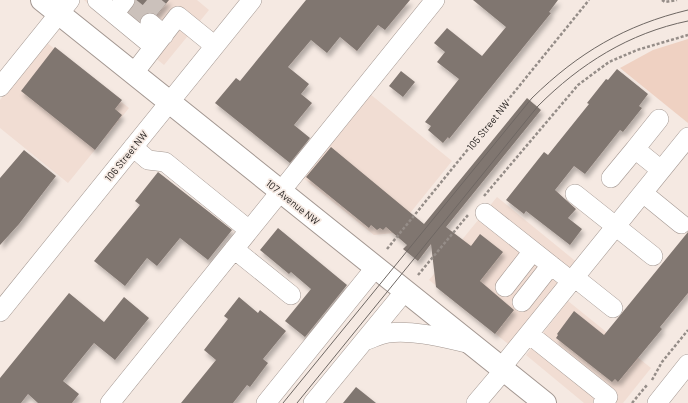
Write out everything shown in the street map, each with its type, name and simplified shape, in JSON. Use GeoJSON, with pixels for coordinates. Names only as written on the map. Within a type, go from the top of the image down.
{"type":"FeatureCollection","features":[{"type":"Feature","properties":{"kind":"main road","name":"107 Avenue NW"},"geometry":{"type":"LineString","coordinates":[[42,0],[64,7],[134,74],[279,192],[545,403]]}},
{"type":"Feature","properties":{"kind":"street"},"geometry":{"type":"LineString","coordinates":[[97,0],[123,6],[161,27]]}},
{"type":"Feature","properties":{"kind":"street","name":"106 Street NW"},"geometry":{"type":"LineString","coordinates":[[0,312],[252,0]]}},
{"type":"Feature","properties":{"kind":"street"},"geometry":{"type":"LineString","coordinates":[[110,403],[279,192],[436,0]]}},
{"type":"Feature","properties":{"kind":"street"},"geometry":{"type":"LineString","coordinates":[[0,87],[64,7]]}},
{"type":"Feature","properties":{"kind":"street"},"geometry":{"type":"LineString","coordinates":[[134,74],[161,27],[178,16],[215,46]]}},
{"type":"Feature","properties":{"kind":"street"},"geometry":{"type":"LineString","coordinates":[[611,178],[659,119]]}},
{"type":"Feature","properties":{"kind":"street"},"geometry":{"type":"LineString","coordinates":[[482,401],[502,369],[529,334],[661,170],[686,144]]}},
{"type":"Feature","properties":{"kind":"street"},"geometry":{"type":"LineString","coordinates":[[133,148],[148,160],[165,162],[249,230]]}},
{"type":"Feature","properties":{"kind":"street"},"geometry":{"type":"LineString","coordinates":[[635,149],[661,170]]}},
{"type":"Feature","properties":{"kind":"street"},"geometry":{"type":"LineString","coordinates":[[643,193],[681,224]]}},
{"type":"Feature","properties":{"kind":"street"},"geometry":{"type":"LineString","coordinates":[[575,194],[615,227],[654,256]]}},
{"type":"Feature","properties":{"kind":"street"},"geometry":{"type":"LineString","coordinates":[[480,207],[551,265],[614,308]]}},
{"type":"Feature","properties":{"kind":"street"},"geometry":{"type":"LineString","coordinates":[[234,249],[291,295]]}},
{"type":"Feature","properties":{"kind":"street"},"geometry":{"type":"LineString","coordinates":[[504,287],[533,251]]}},
{"type":"Feature","properties":{"kind":"street"},"geometry":{"type":"LineString","coordinates":[[522,302],[551,265]]}},
{"type":"Feature","properties":{"kind":"street"},"geometry":{"type":"LineString","coordinates":[[266,403],[376,268]]}},
{"type":"Feature","properties":{"kind":"street"},"geometry":{"type":"LineString","coordinates":[[313,403],[405,291]]}},
{"type":"Feature","properties":{"kind":"street"},"geometry":{"type":"LineString","coordinates":[[364,341],[386,333],[404,333],[424,334],[472,344]]}},
{"type":"Feature","properties":{"kind":"street"},"geometry":{"type":"LineString","coordinates":[[529,334],[609,401]]}},
{"type":"Feature","properties":{"kind":"street"},"geometry":{"type":"LineString","coordinates":[[657,403],[688,364]]}},
{"type":"Feature","properties":{"kind":"path","name":"105 Street NW"},"geometry":{"type":"LineString","coordinates":[[387,249],[589,0]]}},
{"type":"Feature","properties":{"kind":"path"},"geometry":{"type":"LineString","coordinates":[[662,0],[665,2],[677,0]]}},
{"type":"Feature","properties":{"kind":"path"},"geometry":{"type":"LineString","coordinates":[[418,275],[480,207],[578,85],[609,62],[637,50],[688,35]]}},
{"type":"Feature","properties":{"kind":"path"},"geometry":{"type":"LineString","coordinates":[[632,403],[653,378],[662,362],[688,330]]}},
{"type":"Feature","properties":{"kind":"shaded area"},"geometry":{"type":"Polygon","coordinates":[[[84,0],[197,0],[209,10],[164,65],[84,0]]]}},
{"type":"Feature","properties":{"kind":"shaded area"},"geometry":{"type":"Polygon","coordinates":[[[688,39],[688,123],[620,68],[653,50],[688,39]]]}},
{"type":"Feature","properties":{"kind":"shaded area"},"geometry":{"type":"Polygon","coordinates":[[[46,42],[129,108],[68,183],[0,128],[0,100],[46,42]]]}},
{"type":"Feature","properties":{"kind":"shaded area"},"geometry":{"type":"Polygon","coordinates":[[[370,94],[452,161],[394,233],[374,235],[302,177],[370,94]]]}},
{"type":"Feature","properties":{"kind":"shaded area"},"geometry":{"type":"Polygon","coordinates":[[[497,197],[579,264],[512,347],[429,280],[497,197]]]}},
{"type":"Feature","properties":{"kind":"shaded area"},"geometry":{"type":"Polygon","coordinates":[[[568,301],[651,368],[623,403],[584,403],[526,355],[568,301]]]}},
{"type":"Feature","properties":{"kind":"building"},"geometry":{"type":"Polygon","coordinates":[[[136,0],[169,0],[157,15],[147,13],[142,16],[139,21],[129,12],[136,0]]]}},
{"type":"Feature","properties":{"kind":"building"},"geometry":{"type":"Polygon","coordinates":[[[306,0],[410,0],[385,30],[378,25],[357,51],[340,37],[327,53],[311,40],[288,67],[309,84],[301,94],[312,103],[294,125],[310,138],[290,163],[215,103],[236,78],[240,81],[306,0]]]}},
{"type":"Feature","properties":{"kind":"building"},"geometry":{"type":"Polygon","coordinates":[[[473,0],[558,0],[549,12],[551,13],[449,139],[448,137],[443,143],[428,130],[431,126],[425,122],[459,79],[437,62],[445,52],[434,43],[447,28],[482,56],[506,27],[473,0]]]}},
{"type":"Feature","properties":{"kind":"building"},"geometry":{"type":"Polygon","coordinates":[[[55,47],[122,100],[115,109],[122,115],[95,150],[21,91],[55,47]]]}},
{"type":"Feature","properties":{"kind":"building"},"geometry":{"type":"Polygon","coordinates":[[[617,69],[648,94],[639,106],[642,108],[623,132],[620,130],[585,174],[574,166],[555,190],[576,209],[568,218],[582,229],[570,245],[526,211],[524,214],[506,200],[544,152],[548,155],[589,104],[587,103],[606,79],[608,80],[617,69]]]}},
{"type":"Feature","properties":{"kind":"building"},"geometry":{"type":"Polygon","coordinates":[[[401,71],[415,82],[403,97],[389,86],[401,71]]]}},
{"type":"Feature","properties":{"kind":"building"},"geometry":{"type":"Polygon","coordinates":[[[527,98],[541,110],[446,227],[471,246],[480,234],[503,252],[480,281],[514,310],[495,334],[436,287],[431,244],[418,261],[403,249],[407,245],[386,227],[383,230],[380,228],[377,230],[371,225],[369,228],[306,177],[331,147],[424,224],[527,98]]]}},
{"type":"Feature","properties":{"kind":"building"},"geometry":{"type":"Polygon","coordinates":[[[24,150],[56,176],[19,224],[0,245],[0,178],[24,150]]]}},
{"type":"Feature","properties":{"kind":"building"},"geometry":{"type":"Polygon","coordinates":[[[158,172],[232,230],[208,260],[180,238],[157,266],[147,258],[125,286],[94,261],[140,205],[135,201],[158,172]]]}},
{"type":"Feature","properties":{"kind":"building"},"geometry":{"type":"Polygon","coordinates":[[[278,228],[347,285],[305,337],[285,321],[311,289],[291,272],[289,274],[260,250],[278,228]]]}},
{"type":"Feature","properties":{"kind":"building"},"geometry":{"type":"Polygon","coordinates":[[[688,232],[688,293],[660,327],[662,329],[618,382],[615,379],[612,382],[556,338],[558,335],[557,334],[574,311],[604,335],[688,232]]]}},
{"type":"Feature","properties":{"kind":"building"},"geometry":{"type":"Polygon","coordinates":[[[69,293],[104,322],[124,297],[149,318],[115,360],[94,343],[63,381],[79,394],[72,403],[38,403],[28,394],[21,403],[0,403],[0,378],[69,293]]]}},
{"type":"Feature","properties":{"kind":"building"},"geometry":{"type":"Polygon","coordinates":[[[239,297],[258,313],[260,310],[286,331],[263,359],[268,363],[250,387],[247,385],[233,403],[181,403],[216,360],[204,350],[228,319],[224,316],[239,297]]]}},
{"type":"Feature","properties":{"kind":"building"},"geometry":{"type":"Polygon","coordinates":[[[356,387],[376,403],[343,403],[356,387]]]}},
{"type":"Feature","properties":{"kind":"tunnel"},"geometry":{"type":"LineString","coordinates":[[147,0],[160,11]]}},
{"type":"Feature","properties":{"kind":"tunnel"},"geometry":{"type":"LineString","coordinates":[[130,7],[150,23]]}},
{"type":"Feature","properties":{"kind":"tram line"},"geometry":{"type":"LineString","coordinates":[[283,403],[532,98],[567,67],[604,43],[644,24],[665,16],[688,10]]}},
{"type":"Feature","properties":{"kind":"tram line"},"geometry":{"type":"LineString","coordinates":[[297,403],[538,106],[571,77],[607,52],[646,33],[666,26],[688,21]]}}]}
